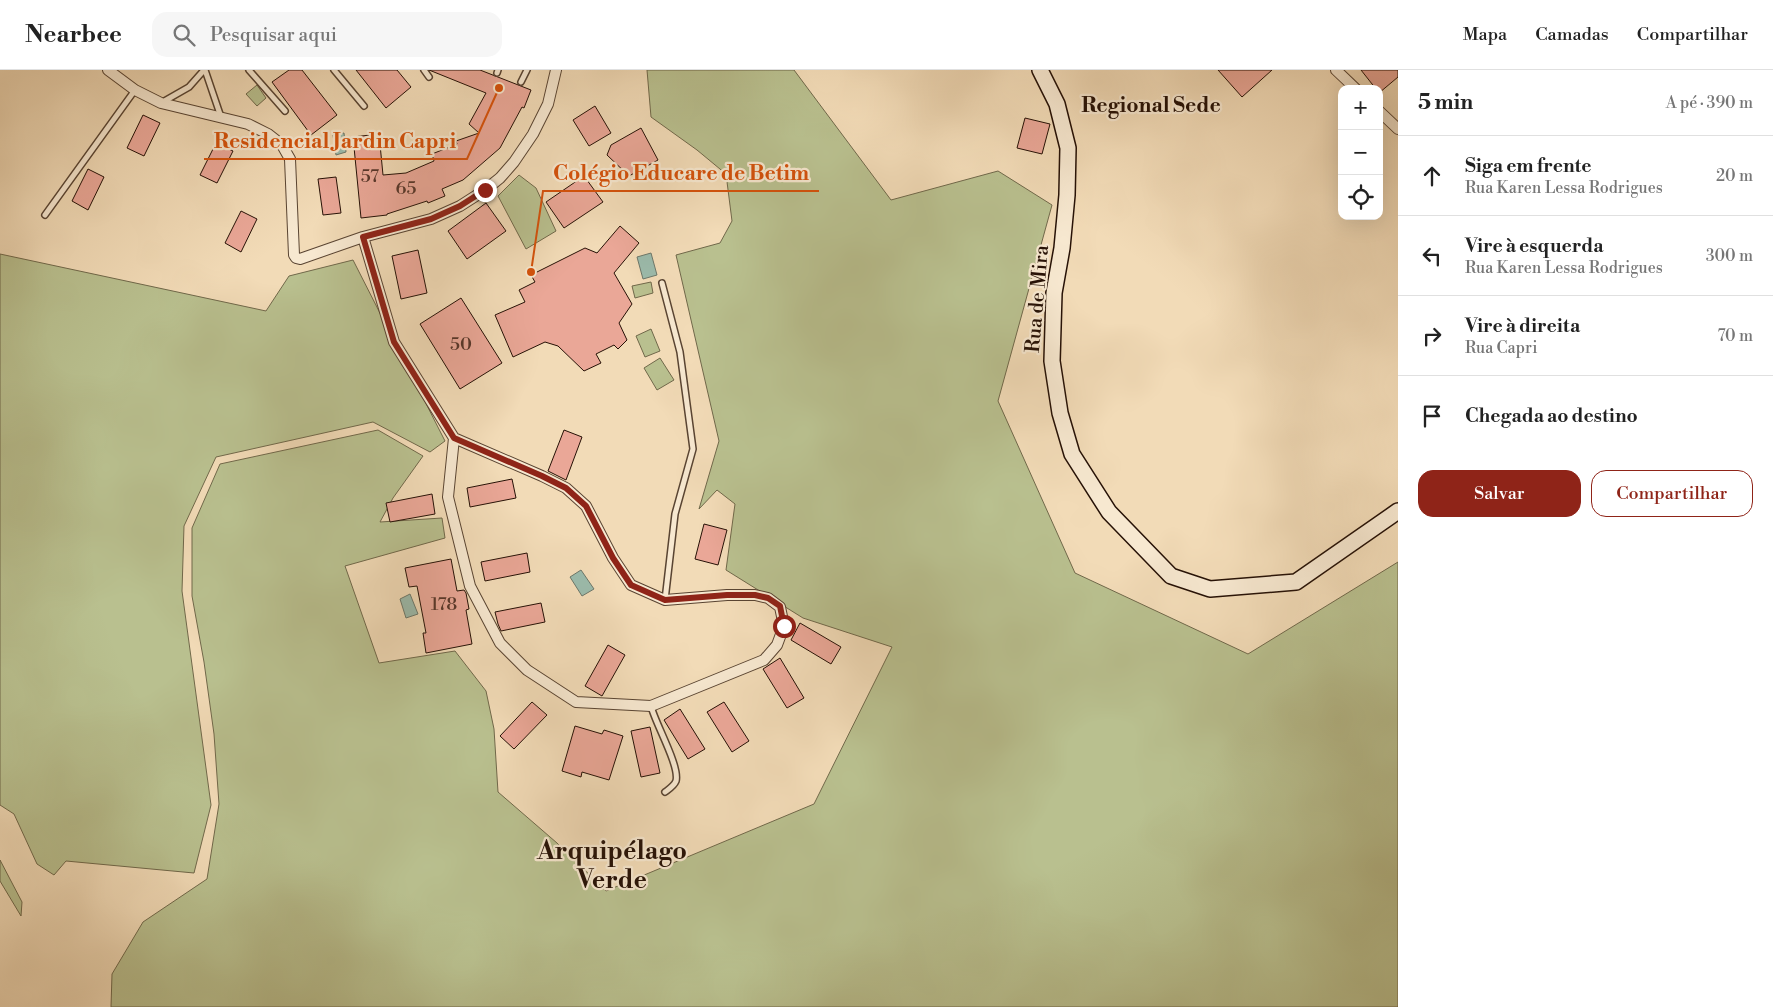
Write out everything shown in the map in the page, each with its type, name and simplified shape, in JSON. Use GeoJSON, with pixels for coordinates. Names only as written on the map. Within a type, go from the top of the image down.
{"type":"FeatureCollection","features":[{"type":"Feature","properties":{"kind":"street"},"geometry":{"type":"LineString","coordinates":[[108,70],[135,90],[161,103],[248,124],[268,134],[282,145],[290,160],[294,255],[300,259],[363,237],[431,219],[460,206],[485,190],[500,178],[514,162],[533,134],[548,104],[556,70]]}},
{"type":"Feature","properties":{"kind":"street","name":"Rua de Mira"},"geometry":{"type":"LineString","coordinates":[[1040,70],[1057,104],[1068,148],[1066,213],[1054,293],[1052,361],[1060,414],[1072,454],[1109,512],[1170,576],[1210,589],[1296,582],[1364,536],[1398,510]]}},
{"type":"Feature","properties":{"kind":"street"},"geometry":{"type":"LineString","coordinates":[[1336,70],[1352,85]]}},
{"type":"Feature","properties":{"kind":"street"},"geometry":{"type":"LineString","coordinates":[[1383,115],[1398,129]]}},
{"type":"Feature","properties":{"kind":"street"},"geometry":{"type":"LineString","coordinates":[[363,237],[394,342],[454,438],[566,488],[586,506],[613,558],[631,585],[665,600],[727,595],[755,595],[768,598],[780,606],[784,626],[777,644],[764,660],[650,706],[576,702],[527,670],[500,643],[470,586],[448,497],[454,438]]}},
{"type":"Feature","properties":{"kind":"lane"},"geometry":{"type":"LineString","coordinates":[[161,103],[189,87],[204,70],[222,118]]}},
{"type":"Feature","properties":{"kind":"lane"},"geometry":{"type":"LineString","coordinates":[[249,70],[285,111]]}},
{"type":"Feature","properties":{"kind":"lane"},"geometry":{"type":"LineString","coordinates":[[334,70],[364,106]]}},
{"type":"Feature","properties":{"kind":"lane"},"geometry":{"type":"LineString","coordinates":[[424,70],[429,77]]}},
{"type":"Feature","properties":{"kind":"lane"},"geometry":{"type":"LineString","coordinates":[[521,82],[527,70]]}},
{"type":"Feature","properties":{"kind":"lane"},"geometry":{"type":"LineString","coordinates":[[44,215],[135,90]]}},
{"type":"Feature","properties":{"kind":"lane"},"geometry":{"type":"LineString","coordinates":[[662,283],[680,352],[693,449],[675,514],[665,600]]}},
{"type":"Feature","properties":{"kind":"lane"},"geometry":{"type":"LineString","coordinates":[[650,706],[674,764],[676,780],[665,792]]}},
{"type":"Feature","properties":{"kind":"green space"},"geometry":{"type":"Polygon","coordinates":[[[647,70],[794,70],[891,200],[998,171],[1052,205],[998,401],[1075,573],[1248,654],[1398,562],[1398,1007],[111,1007],[112,974],[143,922],[207,879],[219,804],[214,734],[192,596],[192,528],[220,464],[378,430],[423,456],[393,498],[380,522],[442,518],[445,538],[345,566],[379,663],[455,651],[486,691],[494,729],[498,792],[557,843],[606,891],[814,804],[892,647],[803,618],[726,570],[735,504],[717,490],[699,509],[719,441],[676,255],[720,243],[732,221],[726,174],[697,150],[651,117],[647,70]]]}},
{"type":"Feature","properties":{"kind":"green space"},"geometry":{"type":"Polygon","coordinates":[[[257,85],[266,98],[257,106],[246,94],[257,85]]]}},
{"type":"Feature","properties":{"kind":"green space"},"geometry":{"type":"Polygon","coordinates":[[[519,175],[536,188],[556,231],[526,249],[498,196],[519,175]]]}},
{"type":"Feature","properties":{"kind":"green space"},"geometry":{"type":"Polygon","coordinates":[[[0,254],[266,311],[289,276],[353,260],[445,441],[430,452],[373,422],[216,457],[184,526],[182,591],[211,805],[194,873],[66,861],[54,875],[37,864],[14,814],[0,805],[0,254]]]}},
{"type":"Feature","properties":{"kind":"green space"},"geometry":{"type":"Polygon","coordinates":[[[651,282],[653,293],[635,298],[632,286],[651,282]]]}},
{"type":"Feature","properties":{"kind":"green space"},"geometry":{"type":"Polygon","coordinates":[[[651,329],[660,351],[645,357],[636,336],[651,329]]]}},
{"type":"Feature","properties":{"kind":"green space"},"geometry":{"type":"Polygon","coordinates":[[[660,358],[674,380],[657,390],[644,368],[660,358]]]}},
{"type":"Feature","properties":{"kind":"green space"},"geometry":{"type":"Polygon","coordinates":[[[0,860],[22,902],[21,916],[0,881],[0,860]]]}},
{"type":"Feature","properties":{"kind":"shaded area"},"geometry":{"type":"Polygon","coordinates":[[[344,133],[346,152],[336,155],[333,135],[344,133]]]}},
{"type":"Feature","properties":{"kind":"shaded area"},"geometry":{"type":"Polygon","coordinates":[[[651,253],[657,275],[643,279],[637,257],[651,253]]]}},
{"type":"Feature","properties":{"kind":"shaded area"},"geometry":{"type":"Polygon","coordinates":[[[581,570],[594,589],[582,596],[570,577],[581,570]]]}},
{"type":"Feature","properties":{"kind":"shaded area"},"geometry":{"type":"Polygon","coordinates":[[[410,594],[418,614],[406,618],[400,599],[410,594]]]}},
{"type":"Feature","properties":{"kind":"building"},"geometry":{"type":"Polygon","coordinates":[[[289,70],[302,70],[337,115],[311,135],[272,82],[289,70]]]}},
{"type":"Feature","properties":{"kind":"building"},"geometry":{"type":"Polygon","coordinates":[[[356,70],[397,70],[411,87],[386,108],[356,70]]]}},
{"type":"Feature","properties":{"kind":"building"},"geometry":{"type":"Polygon","coordinates":[[[429,70],[480,70],[531,90],[524,108],[522,107],[500,148],[463,180],[442,189],[445,196],[387,215],[361,218],[353,137],[379,134],[383,175],[406,173],[434,161],[432,154],[457,144],[456,141],[479,133],[469,124],[486,93],[429,70]]]}},
{"type":"Feature","properties":{"kind":"building"},"geometry":{"type":"Polygon","coordinates":[[[1218,70],[1272,70],[1242,97],[1218,70]]]}},
{"type":"Feature","properties":{"kind":"building"},"geometry":{"type":"Polygon","coordinates":[[[1361,70],[1398,70],[1398,77],[1383,90],[1383,85],[1373,85],[1361,70]]]}},
{"type":"Feature","properties":{"kind":"building"},"geometry":{"type":"Polygon","coordinates":[[[595,106],[611,133],[589,146],[573,120],[595,106]]]}},
{"type":"Feature","properties":{"kind":"building"},"geometry":{"type":"Polygon","coordinates":[[[143,115],[160,123],[144,156],[127,148],[143,115]]]}},
{"type":"Feature","properties":{"kind":"building"},"geometry":{"type":"Polygon","coordinates":[[[1025,118],[1050,124],[1042,154],[1017,148],[1025,118]]]}},
{"type":"Feature","properties":{"kind":"building"},"geometry":{"type":"Polygon","coordinates":[[[641,128],[658,160],[629,176],[607,155],[611,145],[641,128]]]}},
{"type":"Feature","properties":{"kind":"building"},"geometry":{"type":"Polygon","coordinates":[[[216,143],[233,151],[217,183],[200,175],[216,143]]]}},
{"type":"Feature","properties":{"kind":"building"},"geometry":{"type":"Polygon","coordinates":[[[88,169],[104,177],[88,210],[72,201],[88,169]]]}},
{"type":"Feature","properties":{"kind":"building"},"geometry":{"type":"Polygon","coordinates":[[[584,176],[603,202],[564,228],[546,202],[584,176]]]}},
{"type":"Feature","properties":{"kind":"building"},"geometry":{"type":"Polygon","coordinates":[[[336,177],[341,213],[323,215],[318,179],[336,177]]]}},
{"type":"Feature","properties":{"kind":"building"},"geometry":{"type":"Polygon","coordinates":[[[486,203],[506,231],[467,259],[448,231],[486,203]]]}},
{"type":"Feature","properties":{"kind":"building"},"geometry":{"type":"Polygon","coordinates":[[[241,211],[257,219],[241,252],[225,243],[241,211]]]}},
{"type":"Feature","properties":{"kind":"building"},"geometry":{"type":"Polygon","coordinates":[[[620,226],[639,243],[614,273],[632,304],[619,323],[627,340],[618,349],[614,345],[596,354],[601,363],[584,371],[558,346],[545,342],[513,357],[495,315],[525,302],[519,290],[535,282],[531,275],[585,248],[597,253],[620,226]]]}},
{"type":"Feature","properties":{"kind":"building"},"geometry":{"type":"Polygon","coordinates":[[[418,250],[427,293],[401,299],[392,256],[418,250]]]}},
{"type":"Feature","properties":{"kind":"building"},"geometry":{"type":"Polygon","coordinates":[[[461,298],[502,363],[460,389],[420,324],[461,298]]]}},
{"type":"Feature","properties":{"kind":"building"},"geometry":{"type":"Polygon","coordinates":[[[564,430],[582,437],[566,480],[548,471],[564,430]]]}},
{"type":"Feature","properties":{"kind":"building"},"geometry":{"type":"Polygon","coordinates":[[[512,479],[516,498],[470,507],[467,488],[512,479]]]}},
{"type":"Feature","properties":{"kind":"building"},"geometry":{"type":"Polygon","coordinates":[[[432,494],[435,514],[390,522],[386,503],[432,494]]]}},
{"type":"Feature","properties":{"kind":"building"},"geometry":{"type":"Polygon","coordinates":[[[704,524],[727,530],[718,565],[695,559],[704,524]]]}},
{"type":"Feature","properties":{"kind":"building"},"geometry":{"type":"Polygon","coordinates":[[[527,553],[530,572],[485,581],[481,562],[527,553]]]}},
{"type":"Feature","properties":{"kind":"building"},"geometry":{"type":"Polygon","coordinates":[[[451,559],[457,591],[464,590],[466,593],[469,609],[466,610],[472,644],[426,653],[423,633],[426,633],[417,586],[409,587],[405,568],[451,559]]]}},
{"type":"Feature","properties":{"kind":"building"},"geometry":{"type":"Polygon","coordinates":[[[541,603],[545,622],[501,631],[495,612],[541,603]]]}},
{"type":"Feature","properties":{"kind":"building"},"geometry":{"type":"Polygon","coordinates":[[[800,623],[841,647],[831,664],[791,640],[800,623]]]}},
{"type":"Feature","properties":{"kind":"building"},"geometry":{"type":"Polygon","coordinates":[[[608,645],[625,655],[602,696],[585,686],[608,645]]]}},
{"type":"Feature","properties":{"kind":"building"},"geometry":{"type":"Polygon","coordinates":[[[780,658],[804,698],[787,708],[763,669],[780,658]]]}},
{"type":"Feature","properties":{"kind":"building"},"geometry":{"type":"Polygon","coordinates":[[[532,702],[547,715],[514,749],[500,736],[532,702]]]}},
{"type":"Feature","properties":{"kind":"building"},"geometry":{"type":"Polygon","coordinates":[[[724,702],[749,741],[732,752],[707,712],[724,702]]]}},
{"type":"Feature","properties":{"kind":"building"},"geometry":{"type":"Polygon","coordinates":[[[680,709],[705,749],[688,759],[664,720],[680,709]]]}},
{"type":"Feature","properties":{"kind":"building"},"geometry":{"type":"Polygon","coordinates":[[[575,726],[602,734],[604,730],[623,736],[609,780],[582,772],[581,777],[562,771],[575,726]]]}},
{"type":"Feature","properties":{"kind":"building"},"geometry":{"type":"Polygon","coordinates":[[[650,727],[660,773],[641,777],[631,731],[650,727]]]}},
{"type":"Feature","properties":{"kind":"place","name":"Residencial Jardin Capri"},"geometry":{"type":"Point","coordinates":[499,88]}},
{"type":"Feature","properties":{"kind":"place","name":"Colégio Educare de Betim"},"geometry":{"type":"Point","coordinates":[531,272]}},
{"type":"Feature","properties":{"kind":"district","name":"Regional Sede"},"geometry":{"type":"Point","coordinates":[1151,106]}},
{"type":"Feature","properties":{"kind":"district","name":"Arquipélago Verde"},"geometry":{"type":"Point","coordinates":[612,866]}},
{"type":"Feature","properties":{"kind":"route"},"geometry":{"type":"LineString","coordinates":[[485,190],[460,206],[431,219],[363,237],[394,342],[454,438],[566,488],[586,506],[613,558],[631,585],[665,600],[727,595],[755,595],[768,598],[780,606],[784,626]]}}]}
